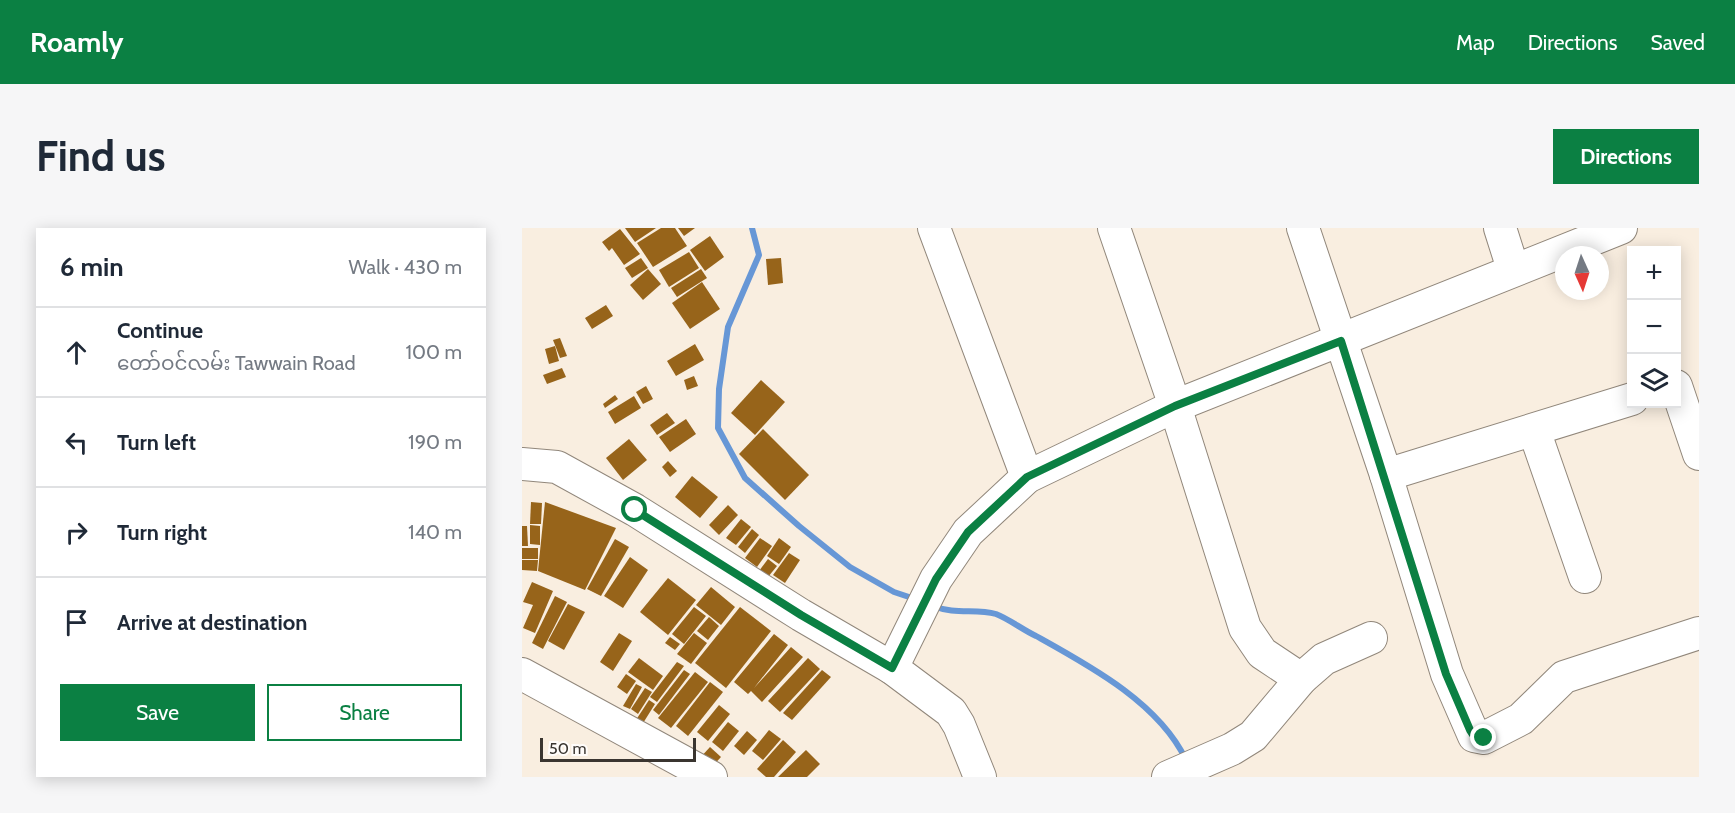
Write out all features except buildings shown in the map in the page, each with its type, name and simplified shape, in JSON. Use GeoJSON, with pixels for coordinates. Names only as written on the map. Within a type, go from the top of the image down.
{"type":"FeatureCollection","features":[{"type":"Feature","properties":{"kind":"street"},"geometry":{"type":"LineString","coordinates":[[934,228],[1027,477]]}},
{"type":"Feature","properties":{"kind":"street"},"geometry":{"type":"LineString","coordinates":[[1114,228],[1175,406],[1245,628],[1262,653],[1301,679]]}},
{"type":"Feature","properties":{"kind":"street"},"geometry":{"type":"LineString","coordinates":[[1303,228],[1386,475],[1446,674],[1474,736],[1484,738],[1521,719],[1564,677],[1699,633]]}},
{"type":"Feature","properties":{"kind":"street"},"geometry":{"type":"LineString","coordinates":[[1500,228],[1513,269]]}},
{"type":"Feature","properties":{"kind":"street"},"geometry":{"type":"LineString","coordinates":[[892,668],[936,579],[968,532],[1027,477],[1175,406],[1341,341],[1513,269],[1621,228]]}},
{"type":"Feature","properties":{"kind":"street"},"geometry":{"type":"LineString","coordinates":[[1681,384],[1699,377]]}},
{"type":"Feature","properties":{"kind":"street"},"geometry":{"type":"LineString","coordinates":[[1681,398],[1699,454]]}},
{"type":"Feature","properties":{"kind":"street"},"geometry":{"type":"LineString","coordinates":[[1386,475],[1627,401]]}},
{"type":"Feature","properties":{"kind":"street"},"geometry":{"type":"LineString","coordinates":[[1534,430],[1585,577]]}},
{"type":"Feature","properties":{"kind":"street"},"geometry":{"type":"LineString","coordinates":[[522,464],[557,467],[635,510],[801,615],[892,668],[951,712],[959,725],[980,777]]}},
{"type":"Feature","properties":{"kind":"street"},"geometry":{"type":"LineString","coordinates":[[1170,776],[1232,750],[1253,736],[1301,679],[1324,659],[1371,638]]}},
{"type":"Feature","properties":{"kind":"street"},"geometry":{"type":"LineString","coordinates":[[522,674],[690,774]]}},
{"type":"Feature","properties":{"kind":"waterway"},"geometry":{"type":"LineString","coordinates":[[752,228],[759,255],[728,327],[719,389],[718,428],[745,478],[799,526],[850,567],[894,592],[915,599]]}},
{"type":"Feature","properties":{"kind":"waterway"},"geometry":{"type":"LineString","coordinates":[[933,606],[941,609],[996,614],[1100,673],[1141,704],[1159,721],[1186,760]]}},
{"type":"Feature","properties":{"kind":"route"},"geometry":{"type":"LineString","coordinates":[[635,510],[801,615],[892,668],[936,579],[968,532],[1027,477],[1175,406],[1341,341],[1386,475],[1446,674],[1470,730],[1474,736],[1484,738]]}}]}
